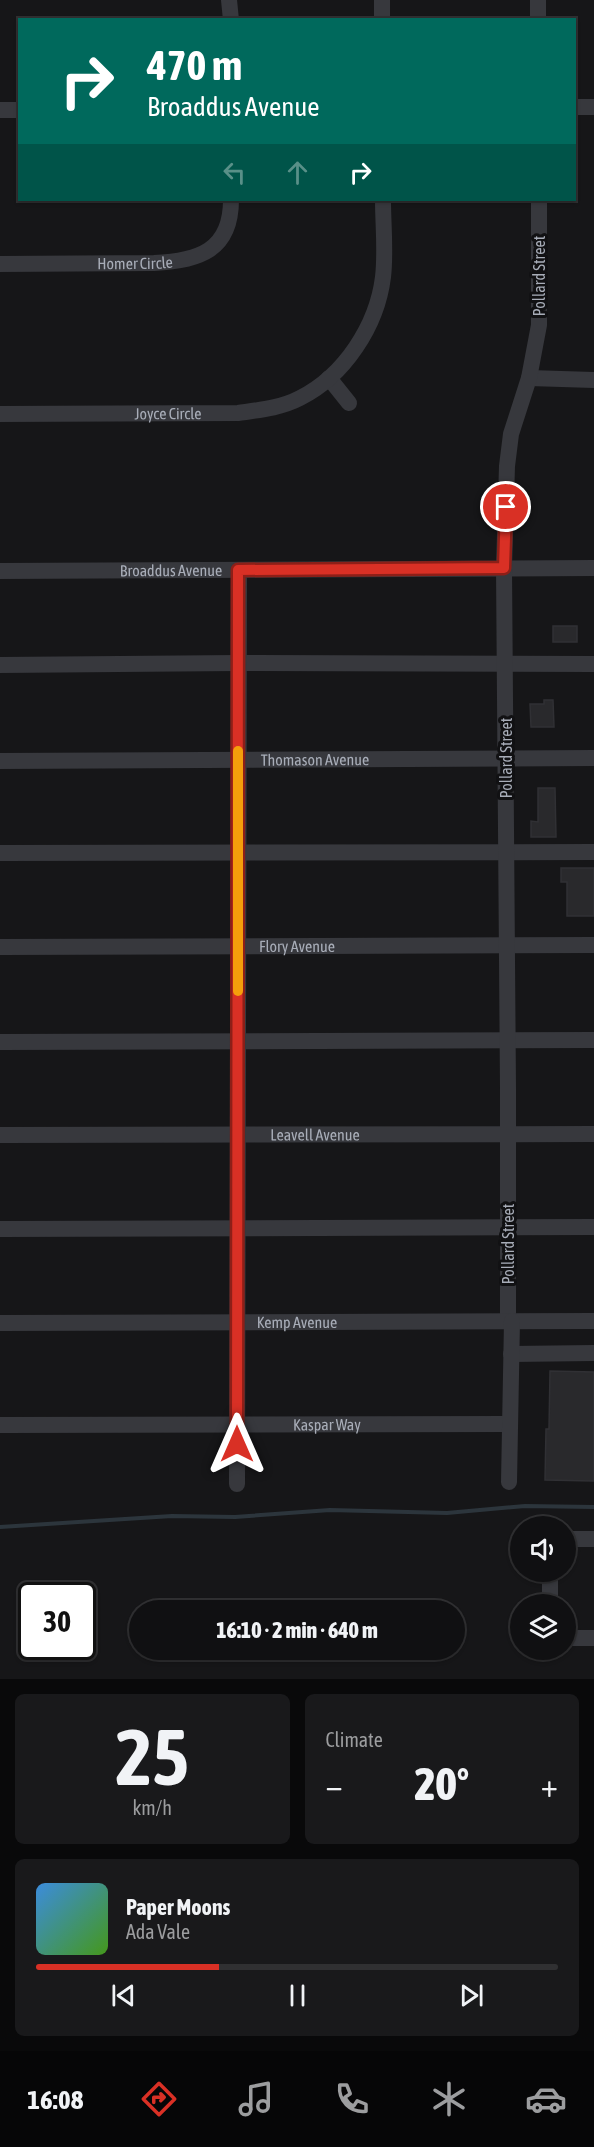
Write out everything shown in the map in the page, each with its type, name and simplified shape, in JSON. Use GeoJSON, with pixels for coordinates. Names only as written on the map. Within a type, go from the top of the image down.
{"type":"FeatureCollection","features":[{"type":"Feature","properties":{"kind":"street"},"geometry":{"type":"LineString","coordinates":[[229,0],[231,18]]}},
{"type":"Feature","properties":{"kind":"street"},"geometry":{"type":"LineString","coordinates":[[382,0],[382,18]]}},
{"type":"Feature","properties":{"kind":"street"},"geometry":{"type":"LineString","coordinates":[[538,0],[538,18]]}},
{"type":"Feature","properties":{"kind":"street"},"geometry":{"type":"LineString","coordinates":[[576,107],[594,107]]}},
{"type":"Feature","properties":{"kind":"street"},"geometry":{"type":"LineString","coordinates":[[0,110],[18,110]]}},
{"type":"Feature","properties":{"kind":"street","name":"Homer Circle"},"geometry":{"type":"LineString","coordinates":[[0,264],[154,263],[179,262],[198,257],[213,246],[228,226],[231,201]]}},
{"type":"Feature","properties":{"kind":"street","name":"Joyce Circle"},"geometry":{"type":"LineString","coordinates":[[0,414],[238,413],[267,409],[293,401],[313,391],[349,357],[362,339],[376,306],[383,278],[383,201]]}},
{"type":"Feature","properties":{"kind":"street","name":"Pollard Street"},"geometry":{"type":"LineString","coordinates":[[509,1482],[511,1354],[508,1228],[504,568],[507,466],[511,434],[529,378],[539,325],[539,201]]}},
{"type":"Feature","properties":{"kind":"street"},"geometry":{"type":"LineString","coordinates":[[329,378],[349,403]]}},
{"type":"Feature","properties":{"kind":"street"},"geometry":{"type":"LineString","coordinates":[[529,378],[594,380]]}},
{"type":"Feature","properties":{"kind":"street","name":"Broaddus Avenue"},"geometry":{"type":"LineString","coordinates":[[0,571],[594,568]]}},
{"type":"Feature","properties":{"kind":"street"},"geometry":{"type":"LineString","coordinates":[[237,1485],[238,570]]}},
{"type":"Feature","properties":{"kind":"street"},"geometry":{"type":"LineString","coordinates":[[0,665],[506,662],[594,664]]}},
{"type":"Feature","properties":{"kind":"street","name":"Thomason Avenue"},"geometry":{"type":"LineString","coordinates":[[0,761],[594,758]]}},
{"type":"Feature","properties":{"kind":"street"},"geometry":{"type":"LineString","coordinates":[[0,853],[594,852]]}},
{"type":"Feature","properties":{"kind":"street","name":"Flory Avenue"},"geometry":{"type":"LineString","coordinates":[[0,947],[594,945]]}},
{"type":"Feature","properties":{"kind":"street"},"geometry":{"type":"LineString","coordinates":[[0,1042],[594,1040]]}},
{"type":"Feature","properties":{"kind":"street","name":"Leavell Avenue"},"geometry":{"type":"LineString","coordinates":[[0,1135],[594,1134]]}},
{"type":"Feature","properties":{"kind":"street"},"geometry":{"type":"LineString","coordinates":[[0,1229],[594,1227]]}},
{"type":"Feature","properties":{"kind":"street","name":"Kemp Avenue"},"geometry":{"type":"LineString","coordinates":[[0,1323],[594,1321]]}},
{"type":"Feature","properties":{"kind":"street"},"geometry":{"type":"LineString","coordinates":[[511,1354],[594,1353]]}},
{"type":"Feature","properties":{"kind":"street","name":"Kaspar Way"},"geometry":{"type":"LineString","coordinates":[[0,1425],[509,1424]]}},
{"type":"Feature","properties":{"kind":"street"},"geometry":{"type":"LineString","coordinates":[[576,1539],[594,1539]]}},
{"type":"Feature","properties":{"kind":"street"},"geometry":{"type":"LineString","coordinates":[[576,1638],[594,1638]]}},
{"type":"Feature","properties":{"kind":"building"},"geometry":{"type":"Polygon","coordinates":[[[553,626],[577,626],[577,642],[553,642],[553,626]]]}},
{"type":"Feature","properties":{"kind":"building"},"geometry":{"type":"Polygon","coordinates":[[[544,700],[553,700],[554,727],[531,727],[530,704],[544,704],[544,700]]]}},
{"type":"Feature","properties":{"kind":"building"},"geometry":{"type":"Polygon","coordinates":[[[538,788],[555,788],[556,837],[531,837],[531,821],[538,822],[538,788]]]}},
{"type":"Feature","properties":{"kind":"building"},"geometry":{"type":"Polygon","coordinates":[[[561,868],[594,868],[594,916],[567,916],[567,882],[561,882],[561,868]]]}},
{"type":"Feature","properties":{"kind":"building"},"geometry":{"type":"Polygon","coordinates":[[[550,1371],[594,1372],[594,1481],[545,1480],[550,1371]]]}},
{"type":"Feature","properties":{"kind":"waterway"},"geometry":{"type":"LineString","coordinates":[[0,1527],[172,1516],[235,1517],[330,1510],[447,1513],[525,1506],[594,1507]]}},
{"type":"Feature","properties":{"kind":"slow traffic"},"geometry":{"type":"LineString","coordinates":[[238,751],[238,991]]}},
{"type":"Feature","properties":{"kind":"route"},"geometry":{"type":"LineString","coordinates":[[237,1444],[238,570],[504,568],[506,507]]}}]}
